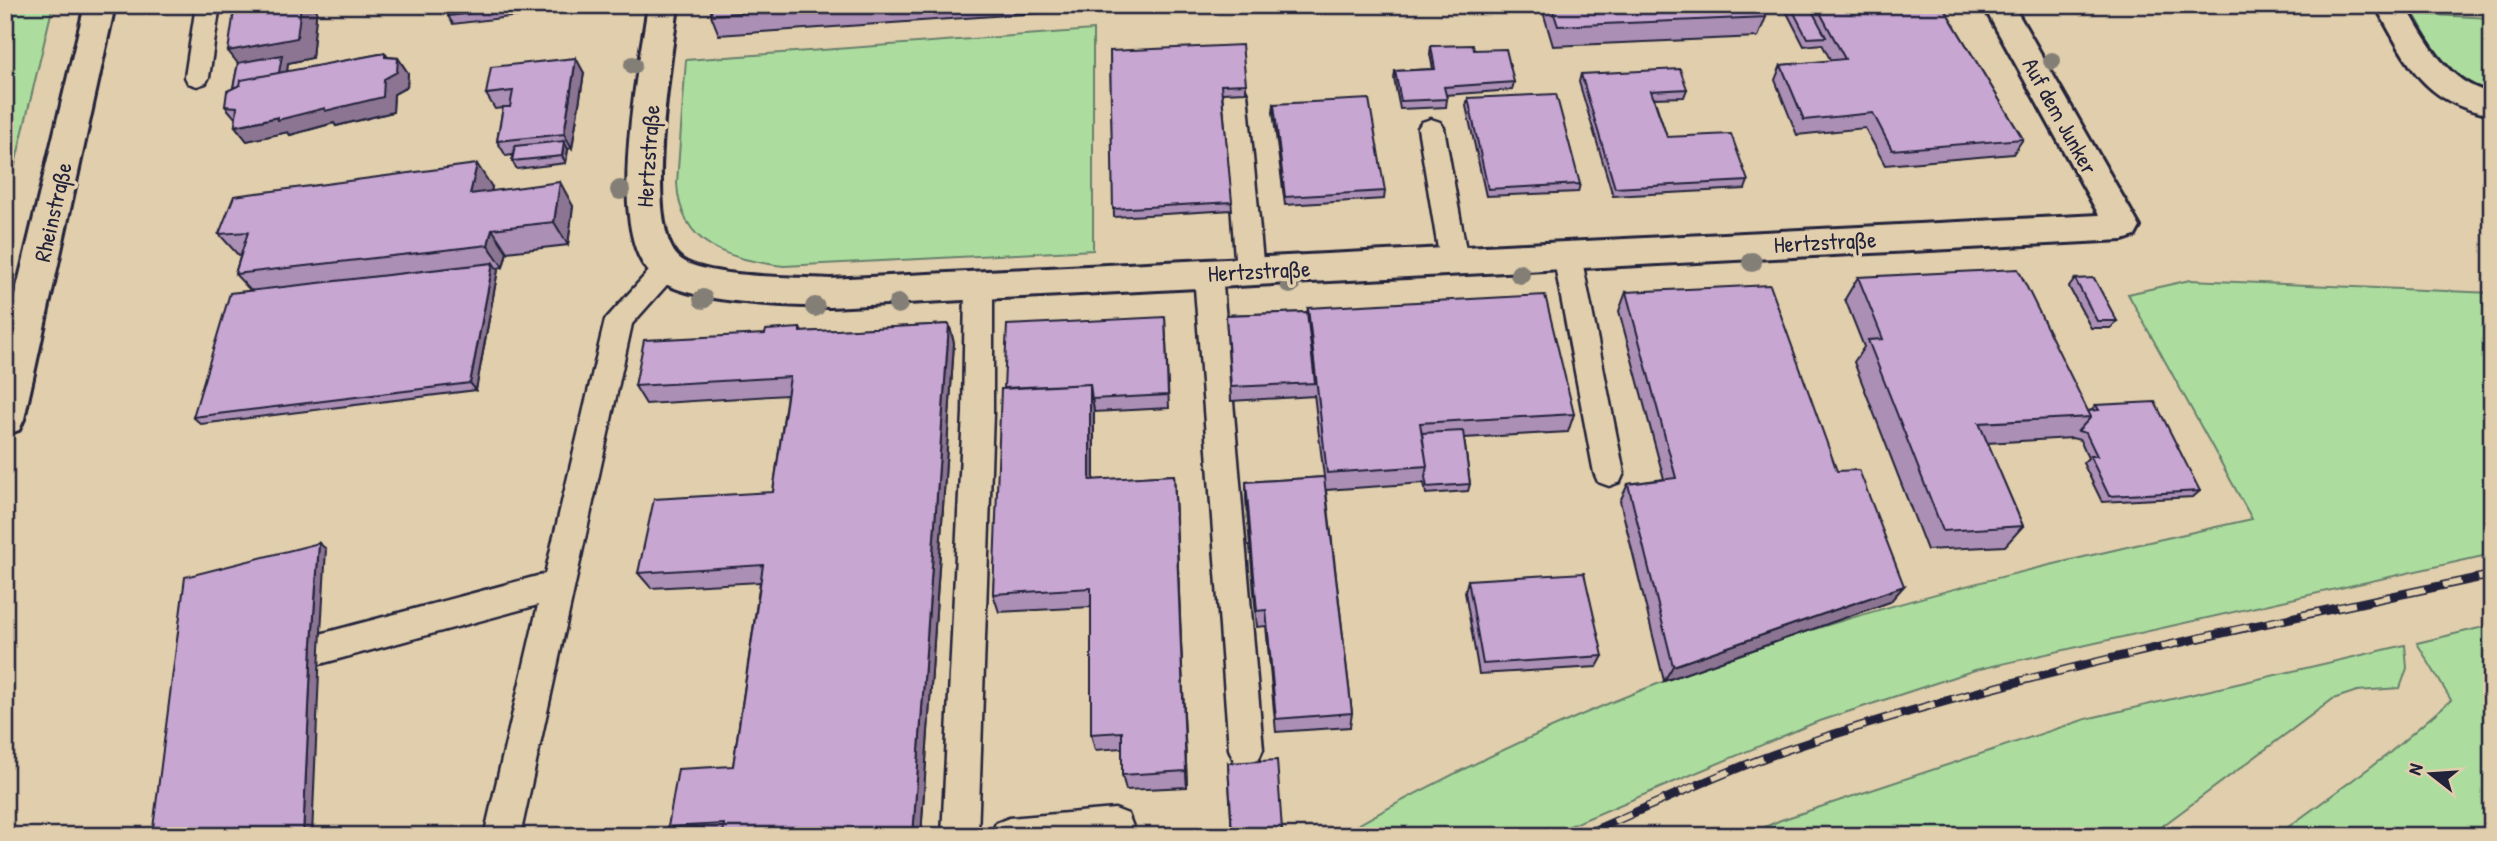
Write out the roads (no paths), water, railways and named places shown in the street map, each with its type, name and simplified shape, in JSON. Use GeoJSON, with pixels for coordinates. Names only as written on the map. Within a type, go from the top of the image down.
{"type":"FeatureCollection","features":[{"type":"Feature","properties":{"kind":"street","name":"Rheinstraße"},"geometry":{"type":"LineString","coordinates":[[5,419],[100,5]]}},
{"type":"Feature","properties":{"kind":"street","name":"Hertzstraße"},"geometry":{"type":"LineString","coordinates":[[663,5],[643,166],[643,219],[649,241],[667,268],[690,277],[750,288],[830,293],[2123,227]]}},
{"type":"Feature","properties":{"kind":"street","name":"Auf dem Junker"},"geometry":{"type":"LineString","coordinates":[[1998,5],[2123,227]]}},
{"type":"Feature","properties":{"kind":"street"},"geometry":{"type":"LineString","coordinates":[[2390,5],[2428,68],[2442,85],[2457,96],[2492,104]]}},
{"type":"Feature","properties":{"kind":"lane"},"geometry":{"type":"LineString","coordinates":[[197,76],[208,5]]}},
{"type":"Feature","properties":{"kind":"lane"},"geometry":{"type":"LineString","coordinates":[[1234,93],[1250,272]]}},
{"type":"Feature","properties":{"kind":"lane"},"geometry":{"type":"LineString","coordinates":[[1431,128],[1454,261]]}},
{"type":"Feature","properties":{"kind":"lane"},"geometry":{"type":"LineString","coordinates":[[1567,255],[1609,473]]}},
{"type":"Feature","properties":{"kind":"lane"},"geometry":{"type":"LineString","coordinates":[[494,833],[560,585],[619,320],[667,268]]}},
{"type":"Feature","properties":{"kind":"lane"},"geometry":{"type":"LineString","coordinates":[[1208,274],[1245,749]]}},
{"type":"Feature","properties":{"kind":"lane"},"geometry":{"type":"LineString","coordinates":[[960,836],[978,414],[979,286]]}},
{"type":"Feature","properties":{"kind":"lane"},"geometry":{"type":"LineString","coordinates":[[320,649],[560,585]]}},
{"type":"Feature","properties":{"kind":"lane"},"geometry":{"type":"LineString","coordinates":[[1009,836],[1115,827]]}},
{"type":"Feature","properties":{"kind":"railway"},"geometry":{"type":"LineString","coordinates":[[1581,836],[1749,764],[1891,717],[2147,650],[2492,575]]}}]}
